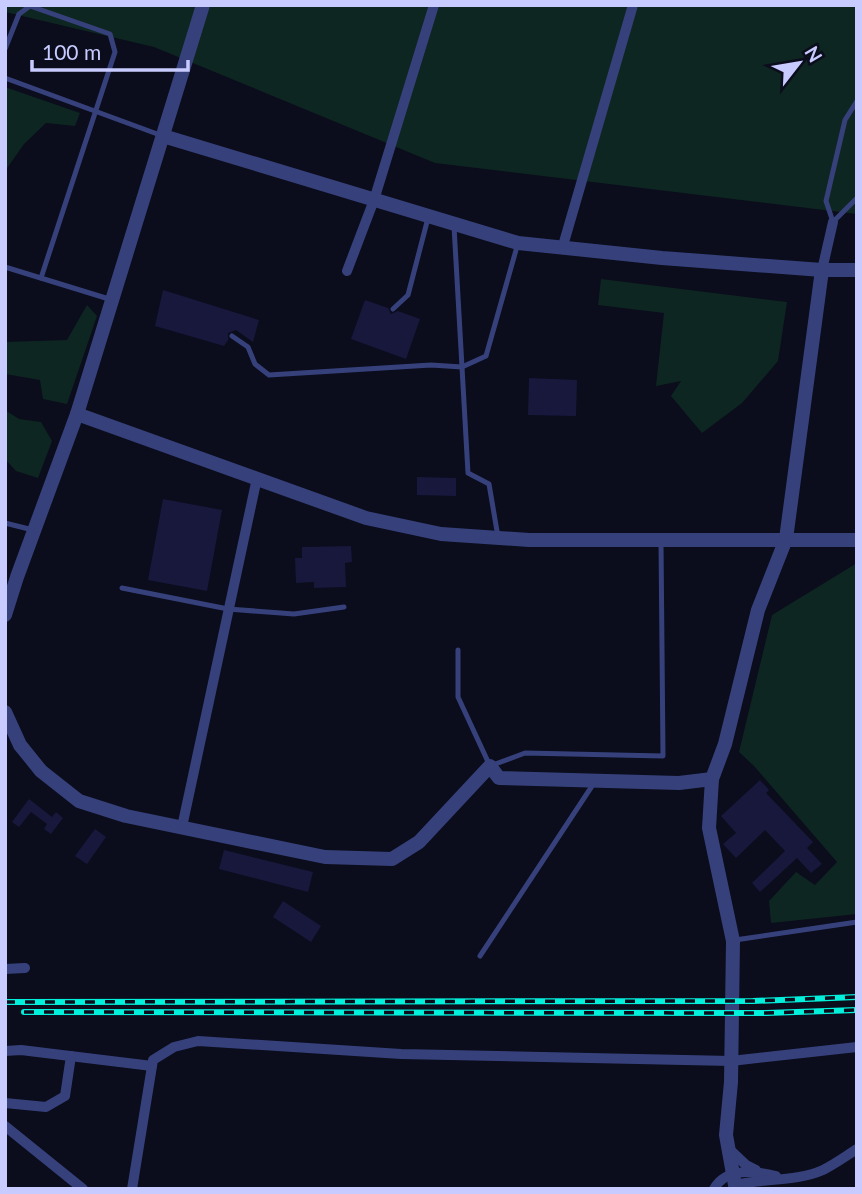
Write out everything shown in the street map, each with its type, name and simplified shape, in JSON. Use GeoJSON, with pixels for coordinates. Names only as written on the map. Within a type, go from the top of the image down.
{"type":"FeatureCollection","features":[{"type":"Feature","properties":{"kind":"street"},"geometry":{"type":"LineString","coordinates":[[5,615],[77,414],[203,5]]}},
{"type":"Feature","properties":{"kind":"street"},"geometry":{"type":"LineString","coordinates":[[347,271],[374,201],[434,5]]}},
{"type":"Feature","properties":{"kind":"street"},"geometry":{"type":"LineString","coordinates":[[562,249],[633,5]]}},
{"type":"Feature","properties":{"kind":"street"},"geometry":{"type":"LineString","coordinates":[[163,136],[454,226],[518,243],[822,270],[857,270]]}},
{"type":"Feature","properties":{"kind":"street"},"geometry":{"type":"LineString","coordinates":[[731,1181],[719,1154],[727,1142],[733,940],[709,828],[712,779],[725,744],[758,610],[786,539],[822,270],[833,222]]}},
{"type":"Feature","properties":{"kind":"street"},"geometry":{"type":"LineString","coordinates":[[77,414],[366,518],[441,534],[499,538],[857,540]]}},
{"type":"Feature","properties":{"kind":"street"},"geometry":{"type":"LineString","coordinates":[[182,827],[257,478]]}},
{"type":"Feature","properties":{"kind":"street"},"geometry":{"type":"LineString","coordinates":[[5,712],[20,745],[41,771],[79,801],[126,816],[325,857],[393,859],[419,842],[490,766],[499,778],[679,783],[712,779]]}},
{"type":"Feature","properties":{"kind":"street"},"geometry":{"type":"LineString","coordinates":[[5,969],[25,968]]}},
{"type":"Feature","properties":{"kind":"street"},"geometry":{"type":"LineString","coordinates":[[132,1189],[153,1060],[174,1047],[198,1041],[401,1054],[731,1061],[857,1047]]}},
{"type":"Feature","properties":{"kind":"street"},"geometry":{"type":"LineString","coordinates":[[5,1051],[152,1066]]}},
{"type":"Feature","properties":{"kind":"street"},"geometry":{"type":"LineString","coordinates":[[5,1103],[46,1107],[65,1096],[71,1056]]}},
{"type":"Feature","properties":{"kind":"street"},"geometry":{"type":"LineString","coordinates":[[5,1126],[83,1189]]}},
{"type":"Feature","properties":{"kind":"street"},"geometry":{"type":"LineString","coordinates":[[727,1142],[746,1165],[786,1178]]}},
{"type":"Feature","properties":{"kind":"street"},"geometry":{"type":"LineString","coordinates":[[714,1189],[718,1181],[786,1178],[822,1170],[854,1153]]}},
{"type":"Feature","properties":{"kind":"street"},"geometry":{"type":"LineString","coordinates":[[731,1181],[762,1172]]}},
{"type":"Feature","properties":{"kind":"lane"},"geometry":{"type":"LineString","coordinates":[[5,49],[19,14],[30,6],[110,34],[115,52],[41,278]]}},
{"type":"Feature","properties":{"kind":"lane"},"geometry":{"type":"LineString","coordinates":[[5,78],[163,136]]}},
{"type":"Feature","properties":{"kind":"lane"},"geometry":{"type":"LineString","coordinates":[[857,101],[845,120],[826,201],[833,222],[857,198]]}},
{"type":"Feature","properties":{"kind":"lane"},"geometry":{"type":"LineString","coordinates":[[393,309],[408,295],[428,218]]}},
{"type":"Feature","properties":{"kind":"lane"},"geometry":{"type":"LineString","coordinates":[[454,226],[468,473],[489,484],[499,538]]}},
{"type":"Feature","properties":{"kind":"lane"},"geometry":{"type":"LineString","coordinates":[[232,336],[248,347],[255,364],[269,375],[431,365],[462,367],[486,356],[518,243]]}},
{"type":"Feature","properties":{"kind":"lane"},"geometry":{"type":"LineString","coordinates":[[5,267],[112,300]]}},
{"type":"Feature","properties":{"kind":"lane"},"geometry":{"type":"LineString","coordinates":[[5,523],[34,531]]}},
{"type":"Feature","properties":{"kind":"lane"},"geometry":{"type":"LineString","coordinates":[[458,650],[458,697],[490,766],[525,753],[663,756],[661,539]]}},
{"type":"Feature","properties":{"kind":"lane"},"geometry":{"type":"LineString","coordinates":[[122,588],[228,609],[294,614],[344,607]]}},
{"type":"Feature","properties":{"kind":"lane"},"geometry":{"type":"LineString","coordinates":[[480,956],[596,780]]}},
{"type":"Feature","properties":{"kind":"lane"},"geometry":{"type":"LineString","coordinates":[[733,940],[857,922]]}},
{"type":"Feature","properties":{"kind":"green space"},"geometry":{"type":"Polygon","coordinates":[[[5,5],[857,5],[857,214],[435,163],[154,47],[5,12],[5,5]]]}},
{"type":"Feature","properties":{"kind":"green space"},"geometry":{"type":"Polygon","coordinates":[[[5,87],[80,113],[75,126],[46,123],[24,144],[5,171],[5,87]]]}},
{"type":"Feature","properties":{"kind":"green space"},"geometry":{"type":"Polygon","coordinates":[[[601,279],[787,302],[778,361],[742,403],[702,433],[671,396],[681,381],[656,386],[664,313],[598,305],[601,279]]]}},
{"type":"Feature","properties":{"kind":"green space"},"geometry":{"type":"Polygon","coordinates":[[[87,305],[97,316],[67,404],[43,399],[40,380],[5,374],[5,342],[67,340],[87,305]]]}},
{"type":"Feature","properties":{"kind":"green space"},"geometry":{"type":"Polygon","coordinates":[[[5,410],[19,419],[41,422],[52,441],[38,478],[16,471],[5,459],[5,410]]]}},
{"type":"Feature","properties":{"kind":"green space"},"geometry":{"type":"Polygon","coordinates":[[[857,563],[857,914],[771,923],[769,901],[796,872],[815,885],[837,862],[739,752],[772,615],[857,563]]]}},
{"type":"Feature","properties":{"kind":"building"},"geometry":{"type":"Polygon","coordinates":[[[163,290],[259,320],[253,342],[236,330],[228,333],[224,346],[155,326],[163,290]]]}},
{"type":"Feature","properties":{"kind":"building"},"geometry":{"type":"Polygon","coordinates":[[[365,300],[388,308],[391,314],[398,311],[420,319],[406,359],[351,339],[365,300]]]}},
{"type":"Feature","properties":{"kind":"building"},"geometry":{"type":"Polygon","coordinates":[[[529,378],[577,380],[576,416],[528,415],[529,378]]]}},
{"type":"Feature","properties":{"kind":"building"},"geometry":{"type":"Polygon","coordinates":[[[417,477],[456,478],[456,496],[417,495],[417,477]]]}},
{"type":"Feature","properties":{"kind":"building"},"geometry":{"type":"Polygon","coordinates":[[[163,499],[222,510],[207,591],[148,580],[163,499]]]}},
{"type":"Feature","properties":{"kind":"building"},"geometry":{"type":"Polygon","coordinates":[[[351,546],[352,562],[345,563],[346,587],[314,588],[314,582],[296,583],[295,558],[302,558],[302,547],[351,546]]]}},
{"type":"Feature","properties":{"kind":"building"},"geometry":{"type":"Polygon","coordinates":[[[760,780],[769,790],[766,793],[813,842],[807,848],[822,864],[811,873],[797,858],[760,892],[752,883],[785,851],[765,830],[736,858],[723,844],[736,833],[721,816],[760,780]]]}},
{"type":"Feature","properties":{"kind":"building"},"geometry":{"type":"Polygon","coordinates":[[[29,799],[52,817],[56,812],[63,818],[51,834],[44,829],[47,824],[31,812],[19,827],[12,822],[29,799]]]}},
{"type":"Feature","properties":{"kind":"building"},"geometry":{"type":"Polygon","coordinates":[[[95,829],[106,837],[87,864],[75,856],[95,829]]]}},
{"type":"Feature","properties":{"kind":"building"},"geometry":{"type":"Polygon","coordinates":[[[224,850],[313,872],[308,892],[219,869],[224,850]]]}},
{"type":"Feature","properties":{"kind":"building"},"geometry":{"type":"Polygon","coordinates":[[[283,901],[321,926],[311,942],[273,917],[283,901]]]}},
{"type":"Feature","properties":{"kind":"railway"},"geometry":{"type":"LineString","coordinates":[[5,1002],[753,1001],[857,997]]}},
{"type":"Feature","properties":{"kind":"railway"},"geometry":{"type":"LineString","coordinates":[[24,1012],[766,1013],[857,1010]]}}]}
